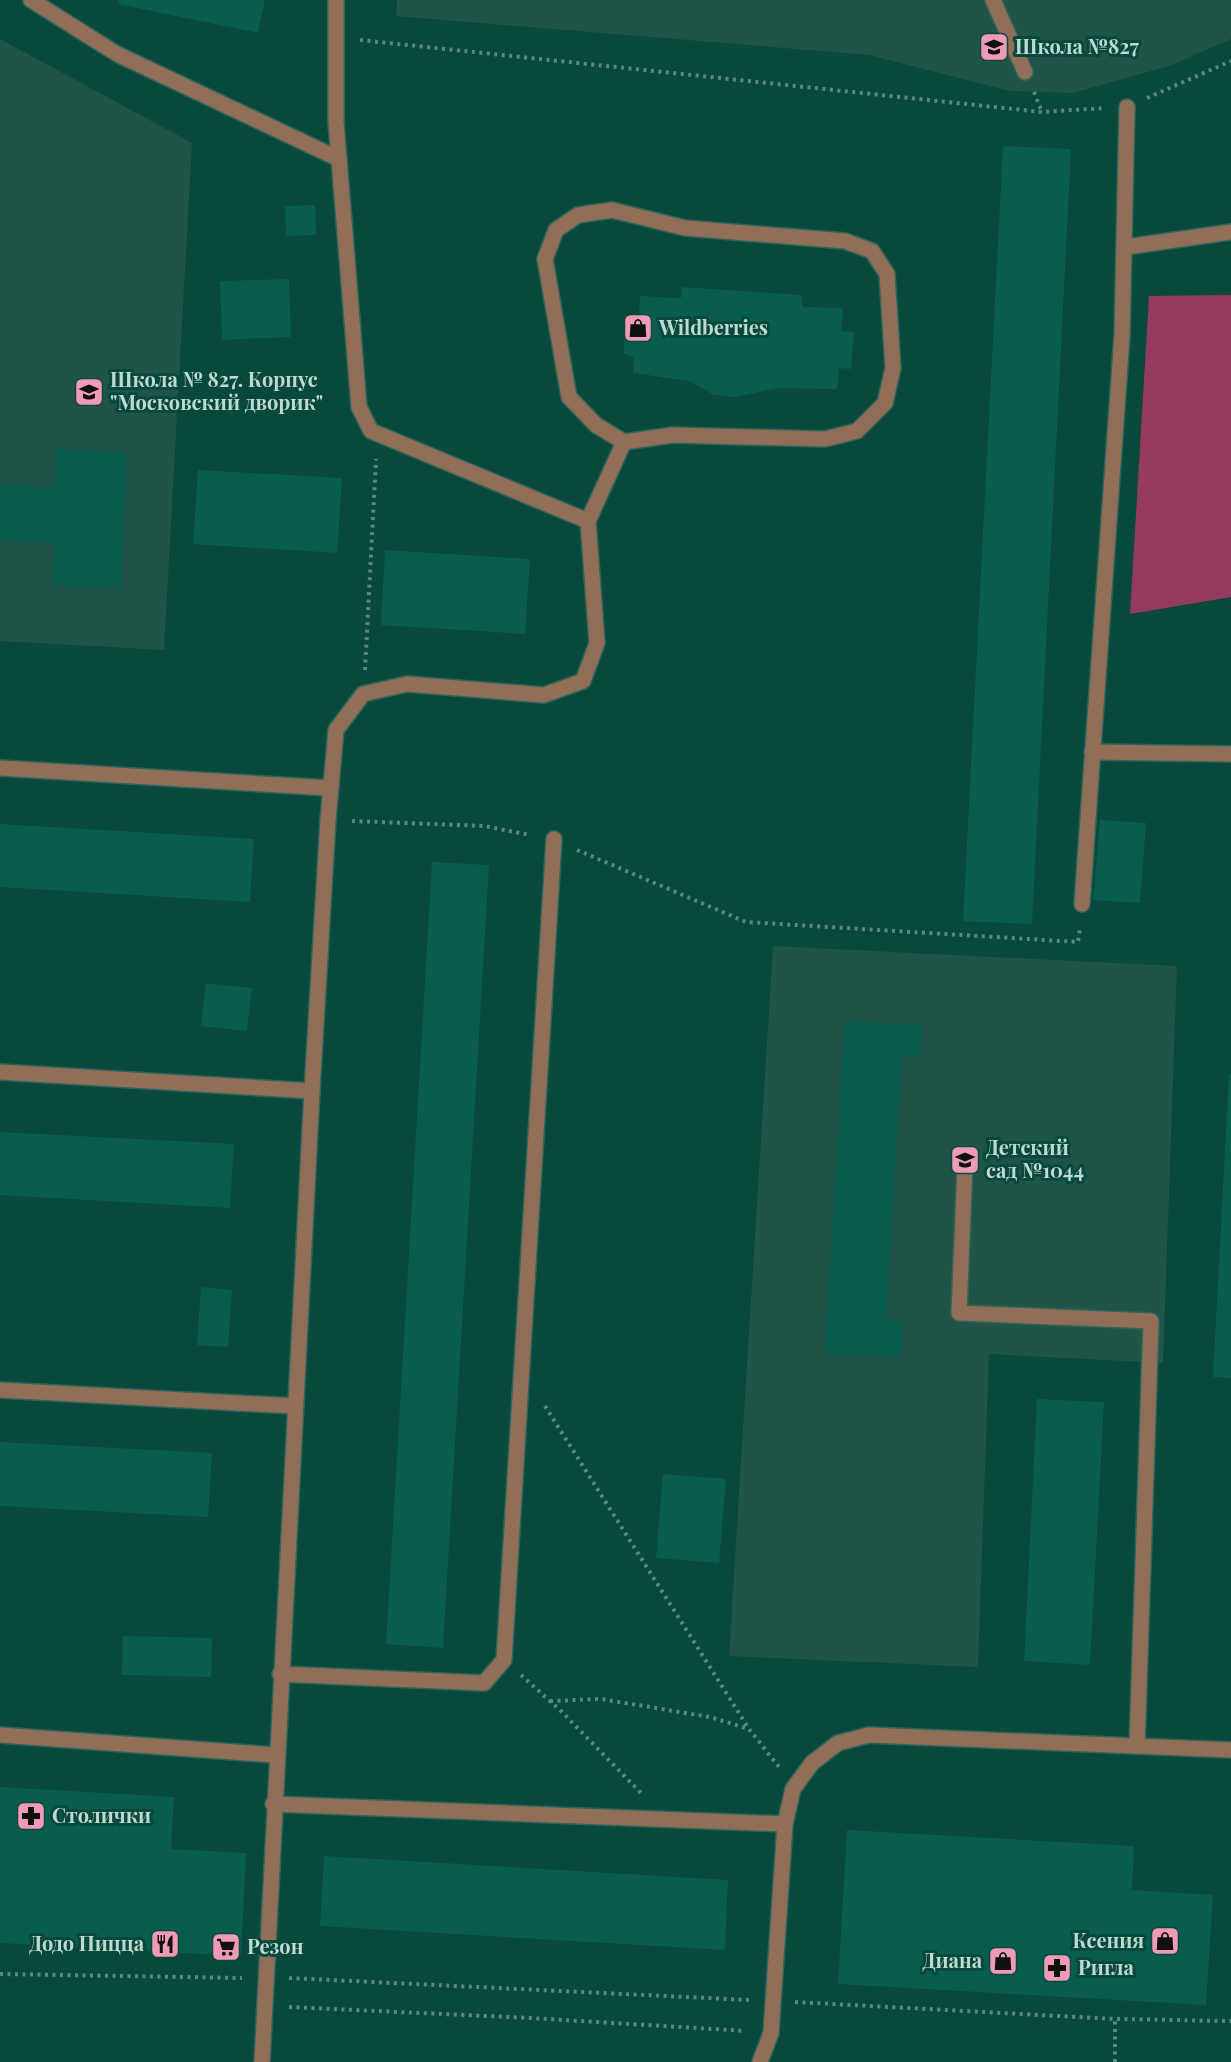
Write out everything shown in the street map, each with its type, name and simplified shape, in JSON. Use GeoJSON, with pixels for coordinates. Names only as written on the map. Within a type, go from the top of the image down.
{"type":"FeatureCollection","features":[{"type":"Feature","properties":{"kind":"lane"},"geometry":{"type":"LineString","coordinates":[[31,0],[117,54],[260,124],[339,159]]}},
{"type":"Feature","properties":{"kind":"lane"},"geometry":{"type":"LineString","coordinates":[[336,0],[339,159],[359,407],[371,431],[588,521]]}},
{"type":"Feature","properties":{"kind":"lane"},"geometry":{"type":"LineString","coordinates":[[993,0],[1025,72]]}},
{"type":"Feature","properties":{"kind":"lane"},"geometry":{"type":"LineString","coordinates":[[1082,904],[1122,336],[1126,247],[1127,107]]}},
{"type":"Feature","properties":{"kind":"lane"},"geometry":{"type":"LineString","coordinates":[[612,210],[685,228],[845,241],[872,251],[887,274],[893,368],[885,403],[857,430],[825,439],[673,435],[624,442],[596,425],[569,397],[545,259],[556,230],[578,215],[612,210]]}},
{"type":"Feature","properties":{"kind":"lane"},"geometry":{"type":"LineString","coordinates":[[1126,247],[1231,232]]}},
{"type":"Feature","properties":{"kind":"lane"},"geometry":{"type":"LineString","coordinates":[[262,2062],[275,1755],[294,1406],[328,820],[336,730],[363,694],[407,684],[544,695],[583,681],[597,643],[588,521],[624,442]]}},
{"type":"Feature","properties":{"kind":"lane"},"geometry":{"type":"LineString","coordinates":[[1092,752],[1231,754]]}},
{"type":"Feature","properties":{"kind":"lane"},"geometry":{"type":"LineString","coordinates":[[0,768],[330,788]]}},
{"type":"Feature","properties":{"kind":"lane"},"geometry":{"type":"LineString","coordinates":[[280,1674],[484,1683],[504,1660],[554,839]]}},
{"type":"Feature","properties":{"kind":"lane"},"geometry":{"type":"LineString","coordinates":[[0,1072],[312,1091]]}},
{"type":"Feature","properties":{"kind":"lane"},"geometry":{"type":"LineString","coordinates":[[965,1165],[959,1313],[1151,1321],[1137,1746]]}},
{"type":"Feature","properties":{"kind":"lane"},"geometry":{"type":"LineString","coordinates":[[0,1390],[294,1406]]}},
{"type":"Feature","properties":{"kind":"lane"},"geometry":{"type":"LineString","coordinates":[[0,1735],[275,1755]]}},
{"type":"Feature","properties":{"kind":"lane"},"geometry":{"type":"LineString","coordinates":[[760,2062],[771,2033],[771,2001],[785,1824],[793,1789],[813,1763],[838,1743],[869,1735],[1231,1750]]}},
{"type":"Feature","properties":{"kind":"lane"},"geometry":{"type":"LineString","coordinates":[[273,1804],[785,1824]]}},
{"type":"Feature","properties":{"kind":"path"},"geometry":{"type":"LineString","coordinates":[[335,38],[1042,112],[1127,107],[1231,61]]}},
{"type":"Feature","properties":{"kind":"path"},"geometry":{"type":"LineString","coordinates":[[363,694],[377,467],[371,431]]}},
{"type":"Feature","properties":{"kind":"path"},"geometry":{"type":"LineString","coordinates":[[328,820],[484,826],[554,839],[746,922],[1078,942],[1082,904]]}},
{"type":"Feature","properties":{"kind":"path"},"geometry":{"type":"LineString","coordinates":[[522,1370],[749,1729],[793,1789]]}},
{"type":"Feature","properties":{"kind":"path"},"geometry":{"type":"LineString","coordinates":[[504,1660],[550,1701],[665,1818]]}},
{"type":"Feature","properties":{"kind":"path"},"geometry":{"type":"LineString","coordinates":[[550,1701],[601,1699],[710,1717],[749,1729]]}},
{"type":"Feature","properties":{"kind":"path"},"geometry":{"type":"LineString","coordinates":[[0,1974],[265,1978],[1115,2019],[1231,2021]]}},
{"type":"Feature","properties":{"kind":"path"},"geometry":{"type":"LineString","coordinates":[[264,2006],[530,2018],[771,2033]]}},
{"type":"Feature","properties":{"kind":"path"},"geometry":{"type":"LineString","coordinates":[[1115,2019],[1115,2062]]}},
{"type":"Feature","properties":{"kind":"shaded area","name":"Школа №827"},"geometry":{"type":"Polygon","coordinates":[[[397,0],[1231,0],[1231,39],[1169,66],[1073,93],[1010,91],[869,55],[396,16],[397,0]]]}},
{"type":"Feature","properties":{"kind":"shaded area","name":"Школа № 827. Корпус \"Московский дворик\""},"geometry":{"type":"Polygon","coordinates":[[[0,39],[192,143],[164,650],[0,641],[0,39]]]}},
{"type":"Feature","properties":{"kind":"shaded area"},"geometry":{"type":"Polygon","coordinates":[[[1231,295],[1231,597],[1130,614],[1149,296],[1231,295]]]}},
{"type":"Feature","properties":{"kind":"shaded area","name":"Детский сад №1044"},"geometry":{"type":"Polygon","coordinates":[[[773,946],[1177,966],[1163,1363],[989,1354],[978,1667],[729,1656],[773,946]]]}},
{"type":"Feature","properties":{"kind":"building"},"geometry":{"type":"Polygon","coordinates":[[[119,0],[265,0],[258,33],[118,4],[119,0]]]}},
{"type":"Feature","properties":{"kind":"building"},"geometry":{"type":"Polygon","coordinates":[[[1003,146],[1071,149],[1032,924],[963,921],[1003,146]]]}},
{"type":"Feature","properties":{"kind":"building"},"geometry":{"type":"Polygon","coordinates":[[[315,205],[316,235],[286,236],[285,206],[315,205]]]}},
{"type":"Feature","properties":{"kind":"building"},"geometry":{"type":"Polygon","coordinates":[[[289,279],[291,337],[222,340],[220,281],[289,279]]]}},
{"type":"Feature","properties":{"kind":"building"},"geometry":{"type":"Polygon","coordinates":[[[682,287],[801,295],[803,307],[843,308],[841,331],[854,332],[851,369],[839,368],[837,389],[778,388],[735,397],[714,395],[689,381],[633,373],[634,357],[624,354],[625,315],[639,316],[640,296],[681,298],[682,287]]]}},
{"type":"Feature","properties":{"kind":"building"},"geometry":{"type":"Polygon","coordinates":[[[56,449],[127,453],[121,588],[53,585],[55,542],[0,540],[0,485],[55,488],[56,449]]]}},
{"type":"Feature","properties":{"kind":"building"},"geometry":{"type":"Polygon","coordinates":[[[198,470],[342,478],[337,553],[193,544],[198,470]]]}},
{"type":"Feature","properties":{"kind":"building"},"geometry":{"type":"Polygon","coordinates":[[[385,550],[530,559],[525,634],[381,625],[385,550]]]}},
{"type":"Feature","properties":{"kind":"building"},"geometry":{"type":"Polygon","coordinates":[[[1100,820],[1146,823],[1140,903],[1093,900],[1100,820]]]}},
{"type":"Feature","properties":{"kind":"building"},"geometry":{"type":"Polygon","coordinates":[[[0,824],[254,839],[250,902],[0,887],[0,824]]]}},
{"type":"Feature","properties":{"kind":"building"},"geometry":{"type":"Polygon","coordinates":[[[432,862],[489,865],[443,1648],[386,1644],[432,862]]]}},
{"type":"Feature","properties":{"kind":"building"},"geometry":{"type":"Polygon","coordinates":[[[206,983],[252,988],[247,1031],[201,1026],[206,983]]]}},
{"type":"Feature","properties":{"kind":"building"},"geometry":{"type":"Polygon","coordinates":[[[845,1021],[922,1025],[920,1058],[902,1057],[886,1319],[903,1320],[901,1357],[825,1353],[845,1021]]]}},
{"type":"Feature","properties":{"kind":"building"},"geometry":{"type":"Polygon","coordinates":[[[1229,1074],[1231,1074],[1231,1378],[1213,1377],[1229,1074]]]}},
{"type":"Feature","properties":{"kind":"building"},"geometry":{"type":"Polygon","coordinates":[[[0,1132],[234,1144],[230,1208],[0,1195],[0,1132]]]}},
{"type":"Feature","properties":{"kind":"building"},"geometry":{"type":"Polygon","coordinates":[[[201,1287],[232,1290],[228,1347],[197,1345],[201,1287]]]}},
{"type":"Feature","properties":{"kind":"building"},"geometry":{"type":"Polygon","coordinates":[[[1037,1399],[1104,1402],[1090,1665],[1024,1661],[1037,1399]]]}},
{"type":"Feature","properties":{"kind":"building"},"geometry":{"type":"Polygon","coordinates":[[[0,1442],[212,1453],[208,1517],[0,1506],[0,1442]]]}},
{"type":"Feature","properties":{"kind":"building"},"geometry":{"type":"Polygon","coordinates":[[[663,1474],[726,1479],[719,1563],[656,1558],[663,1474]]]}},
{"type":"Feature","properties":{"kind":"building"},"geometry":{"type":"Polygon","coordinates":[[[123,1636],[212,1638],[211,1677],[122,1675],[123,1636]]]}},
{"type":"Feature","properties":{"kind":"building"},"geometry":{"type":"Polygon","coordinates":[[[0,1787],[174,1797],[171,1849],[246,1853],[241,1956],[0,1943],[0,1787]]]}},
{"type":"Feature","properties":{"kind":"building"},"geometry":{"type":"Polygon","coordinates":[[[847,1830],[1134,1846],[1132,1890],[1213,1895],[1206,2005],[838,1984],[847,1830]]]}},
{"type":"Feature","properties":{"kind":"building"},"geometry":{"type":"Polygon","coordinates":[[[324,1856],[728,1880],[725,1950],[320,1926],[324,1856]]]}},
{"type":"Feature","properties":{"kind":"place","name":"Школа №827"},"geometry":{"type":"Point","coordinates":[994,47]}},
{"type":"Feature","properties":{"kind":"place","name":"Wildberries"},"geometry":{"type":"Point","coordinates":[638,328]}},
{"type":"Feature","properties":{"kind":"place","name":"Школа № 827. Корпус \"Московский дворик\""},"geometry":{"type":"Point","coordinates":[89,392]}},
{"type":"Feature","properties":{"kind":"place","name":"Детский сад №1044"},"geometry":{"type":"Point","coordinates":[965,1160]}},
{"type":"Feature","properties":{"kind":"place","name":"Столички"},"geometry":{"type":"Point","coordinates":[31,1816]}},
{"type":"Feature","properties":{"kind":"place","name":"Ксения"},"geometry":{"type":"Point","coordinates":[1165,1941]}},
{"type":"Feature","properties":{"kind":"place","name":"Додо Пицца"},"geometry":{"type":"Point","coordinates":[165,1944]}},
{"type":"Feature","properties":{"kind":"place","name":"Резон"},"geometry":{"type":"Point","coordinates":[226,1947]}},
{"type":"Feature","properties":{"kind":"place","name":"Диана"},"geometry":{"type":"Point","coordinates":[1003,1961]}},
{"type":"Feature","properties":{"kind":"place","name":"Ригла"},"geometry":{"type":"Point","coordinates":[1057,1968]}}]}
